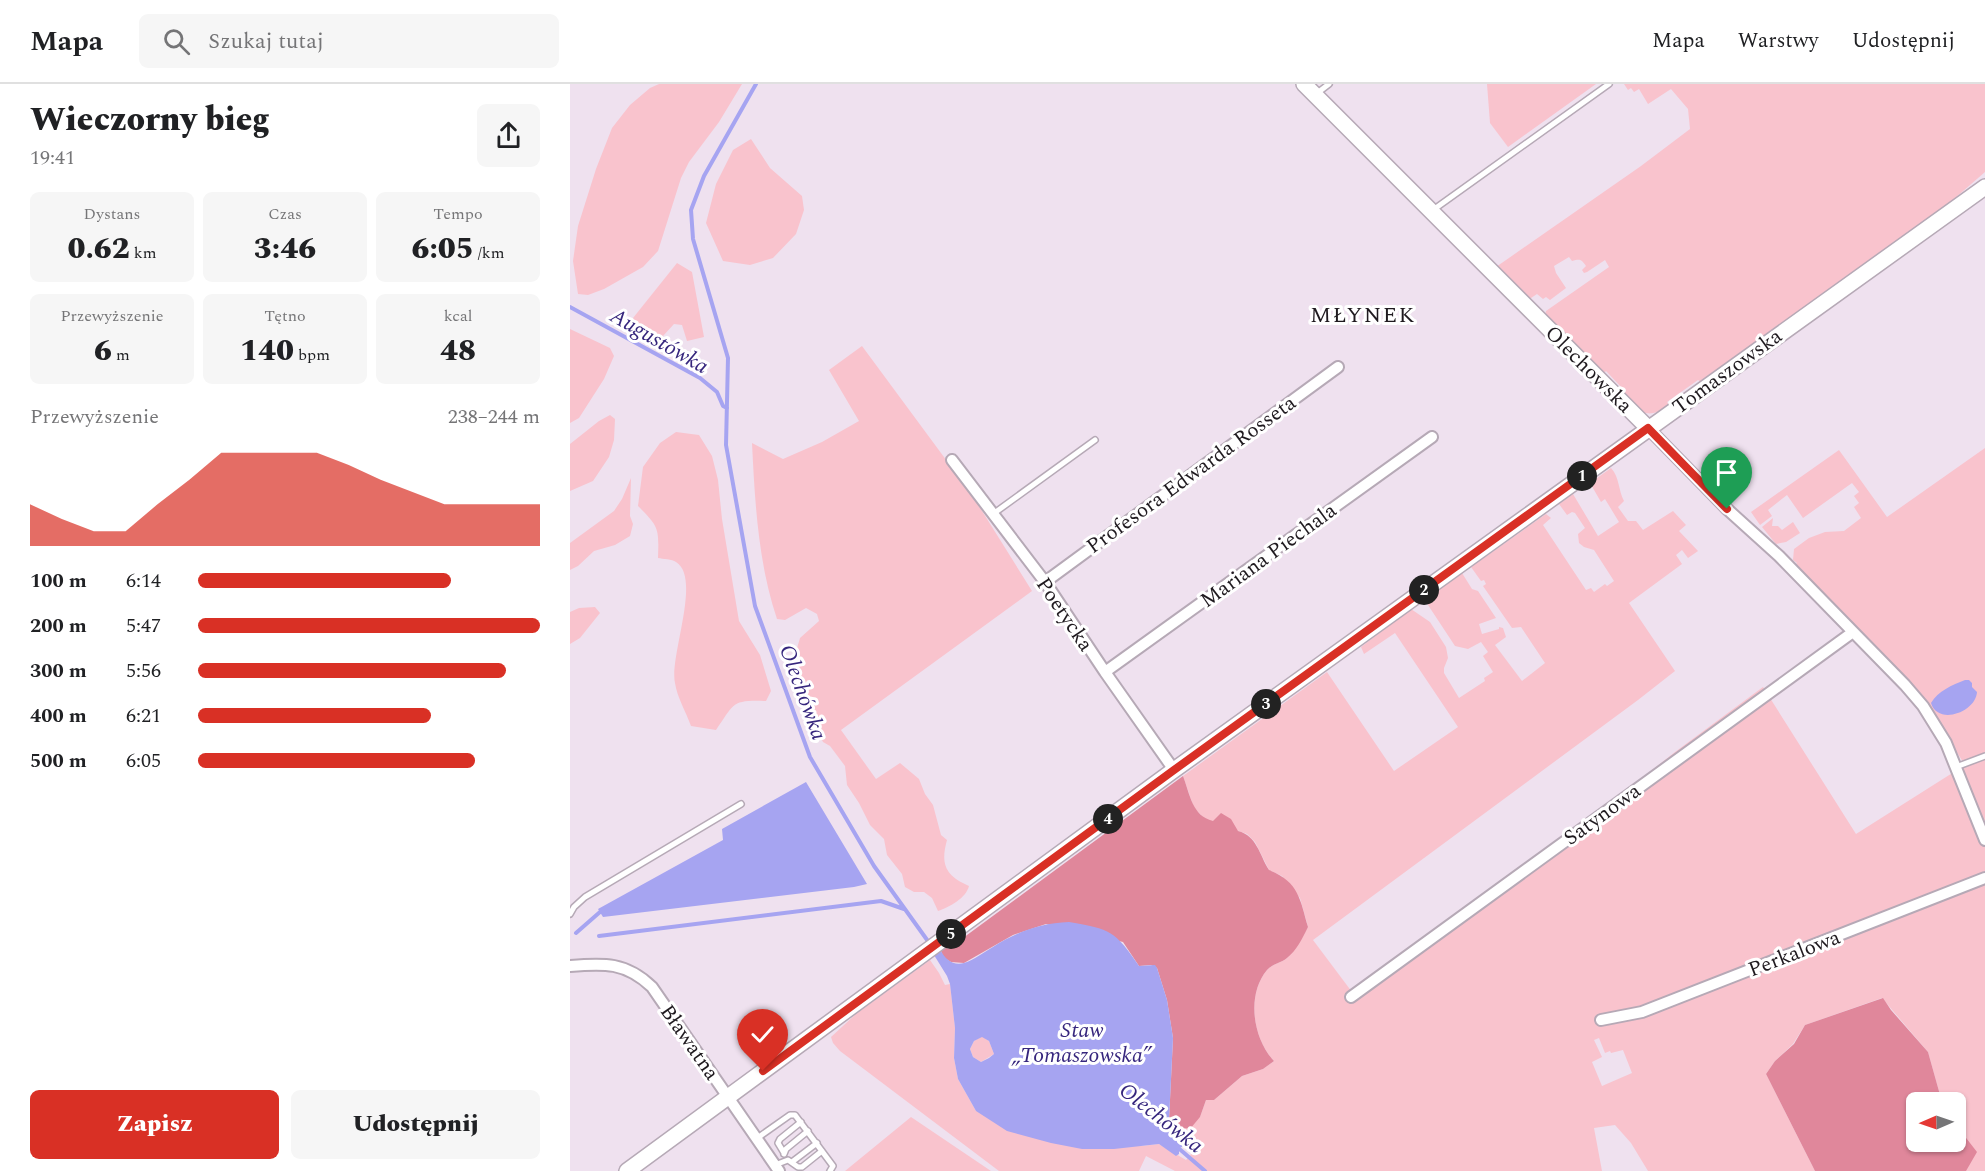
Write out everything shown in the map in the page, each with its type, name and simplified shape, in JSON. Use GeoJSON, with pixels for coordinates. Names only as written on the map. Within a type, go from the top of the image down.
{"type":"FeatureCollection","features":[{"type":"Feature","properties":{"kind":"street","name":"Olechowska"},"geometry":{"type":"LineString","coordinates":[[1309,89],[1727,509],[1779,556],[1854,632],[1923,706],[1946,743],[1956,767]]}},
{"type":"Feature","properties":{"kind":"street","name":"Tomaszowska"},"geometry":{"type":"LineString","coordinates":[[627,1171],[1174,770],[1985,187]]}},
{"type":"Feature","properties":{"kind":"street","name":"Profesora Edwarda Rosseta"},"geometry":{"type":"LineString","coordinates":[[1045,582],[1338,367]]}},
{"type":"Feature","properties":{"kind":"street","name":"Mariana Piechala"},"geometry":{"type":"LineString","coordinates":[[1105,672],[1432,437]]}},
{"type":"Feature","properties":{"kind":"street","name":"Poetycka"},"geometry":{"type":"LineString","coordinates":[[952,460],[1045,582],[1174,770]]}},
{"type":"Feature","properties":{"kind":"street","name":"Satynowa"},"geometry":{"type":"LineString","coordinates":[[1351,997],[1854,632]]}},
{"type":"Feature","properties":{"kind":"street"},"geometry":{"type":"LineString","coordinates":[[1956,767],[1985,840]]}},
{"type":"Feature","properties":{"kind":"street","name":"Perkalowa"},"geometry":{"type":"LineString","coordinates":[[1600,1020],[1642,1012],[1985,878]]}},
{"type":"Feature","properties":{"kind":"street","name":"Bławatna"},"geometry":{"type":"LineString","coordinates":[[570,966],[615,965],[641,976],[652,987],[756,1139],[780,1162]]}},
{"type":"Feature","properties":{"kind":"lane"},"geometry":{"type":"LineString","coordinates":[[1309,89],[1329,84]]}},
{"type":"Feature","properties":{"kind":"lane"},"geometry":{"type":"LineString","coordinates":[[1431,211],[1609,84]]}},
{"type":"Feature","properties":{"kind":"lane"},"geometry":{"type":"LineString","coordinates":[[993,514],[1095,440]]}},
{"type":"Feature","properties":{"kind":"lane"},"geometry":{"type":"LineString","coordinates":[[1956,767],[1985,756]]}},
{"type":"Feature","properties":{"kind":"lane"},"geometry":{"type":"LineString","coordinates":[[570,914],[585,897],[741,804]]}},
{"type":"Feature","properties":{"kind":"lane"},"geometry":{"type":"LineString","coordinates":[[570,961],[570,966]]}},
{"type":"Feature","properties":{"kind":"lane"},"geometry":{"type":"LineString","coordinates":[[756,1139],[790,1115],[795,1115],[833,1166],[830,1171]]}},
{"type":"Feature","properties":{"kind":"lane"},"geometry":{"type":"LineString","coordinates":[[780,1162],[778,1143],[780,1139],[801,1122]]}},
{"type":"Feature","properties":{"kind":"lane"},"geometry":{"type":"LineString","coordinates":[[780,1162],[786,1149],[808,1131]]}},
{"type":"Feature","properties":{"kind":"lane"},"geometry":{"type":"LineString","coordinates":[[792,1162],[817,1143]]}},
{"type":"Feature","properties":{"kind":"lane"},"geometry":{"type":"LineString","coordinates":[[780,1162],[788,1160],[802,1167],[822,1151]]}},
{"type":"Feature","properties":{"kind":"shaded area"},"geometry":{"type":"Polygon","coordinates":[[[659,84],[742,84],[719,122],[689,162],[681,178],[658,251],[643,267],[604,289],[588,295],[578,294],[573,261],[578,226],[596,169],[612,128],[630,105],[650,88],[659,84]]]}},
{"type":"Feature","properties":{"kind":"shaded area"},"geometry":{"type":"Polygon","coordinates":[[[1487,84],[1596,84],[1508,147],[1490,123],[1487,84]]]}},
{"type":"Feature","properties":{"kind":"shaded area"},"geometry":{"type":"Polygon","coordinates":[[[1624,84],[1985,84],[1985,172],[1947,205],[1701,382],[1698,380],[1667,402],[1669,405],[1656,412],[1646,413],[1642,412],[1620,390],[1622,388],[1606,371],[1604,373],[1545,316],[1546,311],[1609,267],[1605,260],[1584,273],[1582,270],[1586,266],[1583,262],[1572,261],[1569,257],[1554,266],[1566,288],[1550,300],[1546,297],[1543,299],[1537,294],[1528,300],[1496,267],[1690,129],[1688,109],[1671,89],[1648,104],[1639,89],[1634,92],[1631,88],[1628,90],[1624,84]]]}},
{"type":"Feature","properties":{"kind":"shaded area"},"geometry":{"type":"Polygon","coordinates":[[[751,139],[770,168],[802,196],[804,210],[796,234],[773,258],[750,265],[723,261],[706,223],[716,184],[733,150],[751,139]]]}},
{"type":"Feature","properties":{"kind":"shaded area"},"geometry":{"type":"Polygon","coordinates":[[[677,263],[692,272],[704,337],[687,341],[682,325],[674,324],[663,336],[651,340],[637,326],[633,318],[677,263]]]}},
{"type":"Feature","properties":{"kind":"shaded area"},"geometry":{"type":"Polygon","coordinates":[[[570,329],[610,348],[614,356],[604,379],[579,418],[570,423],[570,329]]]}},
{"type":"Feature","properties":{"kind":"shaded area"},"geometry":{"type":"Polygon","coordinates":[[[862,346],[972,495],[1032,591],[841,730],[876,779],[900,763],[919,779],[925,794],[933,805],[941,835],[947,840],[944,856],[947,869],[955,878],[969,886],[957,902],[938,911],[932,898],[924,892],[914,892],[905,887],[902,874],[887,855],[884,839],[870,825],[847,785],[845,766],[830,746],[823,742],[812,720],[802,695],[796,672],[795,655],[800,638],[819,621],[817,614],[806,608],[785,620],[777,619],[758,532],[752,443],[783,459],[822,442],[859,421],[829,370],[862,346]]]}},
{"type":"Feature","properties":{"kind":"shaded area"},"geometry":{"type":"Polygon","coordinates":[[[610,415],[615,419],[614,440],[609,457],[593,481],[570,491],[570,444],[610,415]]]}},
{"type":"Feature","properties":{"kind":"shaded area"},"geometry":{"type":"Polygon","coordinates":[[[676,432],[699,435],[712,456],[718,480],[739,621],[760,655],[771,691],[766,701],[746,701],[735,705],[716,730],[691,726],[678,694],[674,671],[686,600],[686,584],[683,571],[676,562],[658,558],[658,534],[654,524],[638,506],[643,467],[660,443],[676,432]]]}},
{"type":"Feature","properties":{"kind":"shaded area"},"geometry":{"type":"Polygon","coordinates":[[[1985,448],[1985,1171],[1966,1171],[1964,1152],[1966,1152],[1966,1092],[1939,1092],[1928,1052],[1882,998],[1805,1025],[1793,1044],[1775,1061],[1766,1074],[1815,1171],[1648,1171],[1631,1143],[1615,1125],[1594,1128],[1602,1171],[1175,1171],[1146,1156],[1139,1171],[999,1171],[840,1051],[833,1043],[831,1037],[856,1014],[930,960],[945,985],[950,984],[955,1028],[954,1058],[958,1079],[976,1111],[1142,1146],[1159,1144],[1186,1160],[1193,1152],[1172,1129],[1169,1120],[1179,1127],[1200,1117],[1206,1100],[1214,1100],[1242,1076],[1263,1069],[1274,1061],[1261,1041],[1257,1029],[1254,1004],[1256,992],[1267,970],[1287,958],[1308,927],[1300,898],[1282,876],[1269,870],[1255,842],[1247,834],[1205,819],[1194,808],[1183,776],[1327,672],[1394,771],[1458,727],[1395,633],[1364,654],[1361,647],[1411,609],[1430,622],[1446,647],[1448,658],[1444,673],[1459,698],[1485,681],[1484,678],[1493,672],[1483,656],[1488,652],[1481,642],[1468,649],[1455,646],[1428,605],[1427,598],[1462,573],[1472,589],[1478,591],[1496,618],[1479,624],[1482,634],[1499,629],[1499,627],[1503,628],[1506,637],[1495,645],[1522,681],[1545,663],[1521,627],[1512,628],[1483,586],[1486,584],[1484,580],[1481,581],[1471,567],[1546,514],[1551,518],[1543,525],[1586,590],[1591,588],[1594,592],[1605,584],[1607,586],[1614,581],[1594,550],[1579,543],[1578,534],[1585,528],[1575,513],[1567,515],[1559,504],[1573,494],[1598,536],[1619,522],[1605,499],[1601,502],[1590,483],[1611,468],[1624,501],[1618,507],[1628,521],[1636,521],[1643,530],[1673,511],[1686,525],[1679,531],[1698,551],[1688,558],[1682,550],[1676,555],[1682,564],[1629,603],[1675,671],[1313,940],[1355,996],[1482,904],[1675,752],[1763,687],[1856,834],[1965,765],[1916,689],[1795,565],[1797,563],[1793,560],[1794,549],[1809,538],[1825,532],[1844,531],[1861,518],[1854,507],[1859,503],[1854,496],[1859,492],[1852,483],[1803,518],[1787,495],[1768,510],[1772,516],[1760,525],[1751,512],[1839,450],[1887,517],[1985,448]],[[1599,1038],[1594,1040],[1602,1057],[1592,1062],[1602,1086],[1632,1073],[1623,1050],[1611,1053],[1610,1051],[1605,1053],[1599,1038]]]}},
{"type":"Feature","properties":{"kind":"shaded area"},"geometry":{"type":"Polygon","coordinates":[[[631,478],[630,516],[633,524],[630,536],[615,545],[594,551],[578,566],[570,570],[570,543],[614,511],[631,478]]]}},
{"type":"Feature","properties":{"kind":"shaded area"},"geometry":{"type":"Polygon","coordinates":[[[1773,518],[1772,526],[1778,526],[1782,530],[1793,522],[1800,533],[1786,542],[1776,544],[1762,527],[1773,518]]]}},
{"type":"Feature","properties":{"kind":"shaded area"},"geometry":{"type":"Polygon","coordinates":[[[595,607],[600,613],[580,638],[570,644],[570,612],[579,608],[595,607]]]}},
{"type":"Feature","properties":{"kind":"shaded area"},"geometry":{"type":"Polygon","coordinates":[[[1183,776],[1193,803],[1200,814],[1213,821],[1221,813],[1231,819],[1238,831],[1254,841],[1269,870],[1287,880],[1297,892],[1308,927],[1291,955],[1267,970],[1256,992],[1254,1004],[1257,1029],[1261,1041],[1274,1061],[1263,1069],[1242,1076],[1214,1100],[1206,1100],[1200,1117],[1190,1129],[1179,1127],[1169,1120],[1173,1038],[1167,1000],[1157,968],[1151,965],[1139,966],[1123,942],[1046,924],[1013,935],[964,963],[951,962],[944,958],[941,951],[946,947],[948,949],[1183,776]]]}},
{"type":"Feature","properties":{"kind":"shaded area"},"geometry":{"type":"Polygon","coordinates":[[[1883,998],[1928,1052],[1939,1092],[1906,1092],[1906,1152],[1966,1152],[1966,1138],[1977,1152],[1966,1171],[1815,1171],[1766,1074],[1775,1061],[1794,1044],[1805,1025],[1883,998]]]}},
{"type":"Feature","properties":{"kind":"shaded area"},"geometry":{"type":"Polygon","coordinates":[[[982,1036],[989,1041],[994,1054],[981,1062],[973,1057],[970,1049],[974,1041],[982,1036]]]}},
{"type":"Feature","properties":{"kind":"shaded area"},"geometry":{"type":"Polygon","coordinates":[[[911,1117],[991,1171],[845,1171],[911,1117]]]}},
{"type":"Feature","properties":{"kind":"water"},"geometry":{"type":"Polygon","coordinates":[[[1965,680],[1972,683],[1972,687],[1977,692],[1970,705],[1956,714],[1941,714],[1935,710],[1931,703],[1937,695],[1965,680]]]}},
{"type":"Feature","properties":{"kind":"water"},"geometry":{"type":"Polygon","coordinates":[[[806,782],[867,884],[603,917],[598,909],[723,840],[722,829],[806,782]]]}},
{"type":"Feature","properties":{"kind":"water","name":"Staw „Tomaszowska”"},"geometry":{"type":"Polygon","coordinates":[[[1069,922],[1111,933],[1124,945],[1139,966],[1155,965],[1157,968],[1167,1000],[1173,1038],[1169,1120],[1172,1129],[1185,1146],[1179,1148],[1179,1154],[1176,1156],[1159,1144],[1114,1149],[1082,1149],[1007,1131],[976,1111],[958,1079],[954,1058],[955,1028],[950,984],[934,955],[941,951],[950,961],[956,964],[964,963],[1020,933],[1039,926],[1069,922]],[[982,1037],[974,1041],[970,1049],[973,1057],[981,1062],[994,1054],[989,1041],[982,1037]]]}},
{"type":"Feature","properties":{"kind":"waterway","name":"Olechówka"},"geometry":{"type":"LineString","coordinates":[[756,84],[704,176],[691,210],[693,239],[728,358],[726,445],[755,606],[810,757],[874,866],[930,944]]}},
{"type":"Feature","properties":{"kind":"waterway","name":"Augustówka"},"geometry":{"type":"LineString","coordinates":[[570,307],[700,378],[717,392],[723,406],[727,408]]}},
{"type":"Feature","properties":{"kind":"waterway"},"geometry":{"type":"LineString","coordinates":[[599,936],[881,901],[904,909]]}},
{"type":"Feature","properties":{"kind":"waterway"},"geometry":{"type":"LineString","coordinates":[[576,933],[600,912]]}},
{"type":"Feature","properties":{"kind":"waterway","name":"Olechówka"},"geometry":{"type":"LineString","coordinates":[[1176,1146],[1205,1171]]}},
{"type":"Feature","properties":{"kind":"district","name":"MŁYNEK"},"geometry":{"type":"Point","coordinates":[1363,314]}},
{"type":"Feature","properties":{"kind":"route"},"geometry":{"type":"LineString","coordinates":[[763,1071],[1174,770],[1648,428],[1727,509]]}}]}
